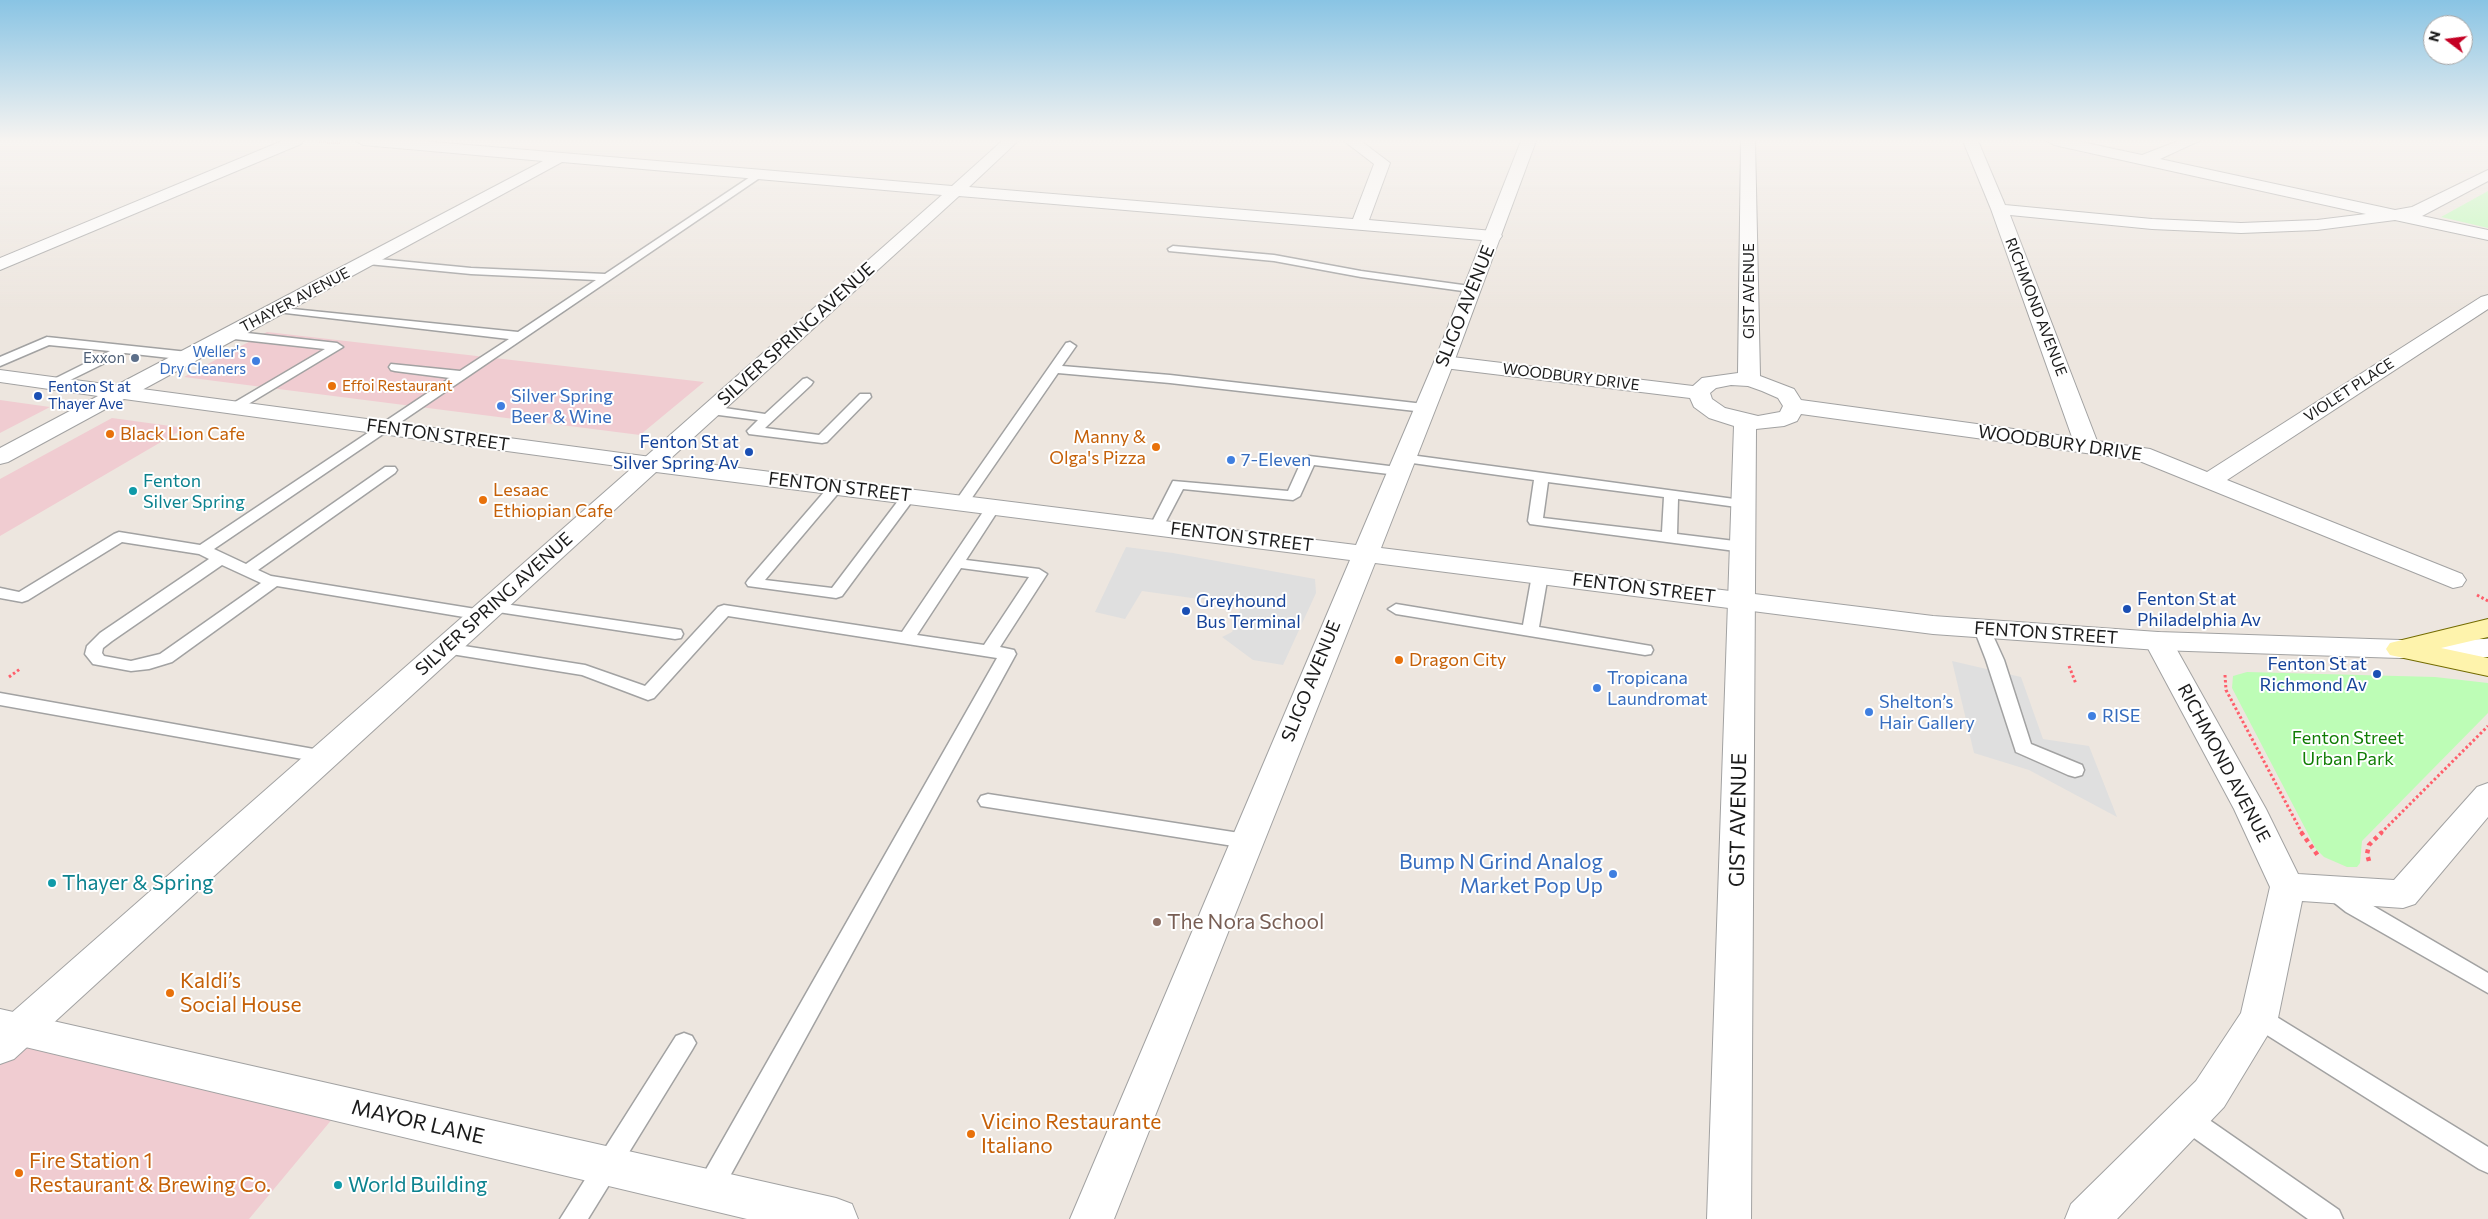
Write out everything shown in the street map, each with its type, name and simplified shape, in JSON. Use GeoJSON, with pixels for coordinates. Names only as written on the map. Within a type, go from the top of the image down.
{"type":"FeatureCollection","features":[{"type":"Feature","properties":{"kind":"main road"},"geometry":{"type":"LineString","coordinates":[[2400,648],[2488,628]]}},
{"type":"Feature","properties":{"kind":"main road"},"geometry":{"type":"LineString","coordinates":[[2400,648],[2488,667]]}},
{"type":"Feature","properties":{"kind":"street"},"geometry":{"type":"LineString","coordinates":[[0,265],[160,198]]}},
{"type":"Feature","properties":{"kind":"street","name":"THAYER AVENUE"},"geometry":{"type":"LineString","coordinates":[[0,457],[486,198]]}},
{"type":"Feature","properties":{"kind":"street","name":"SILVER SPRING AVENUE"},"geometry":{"type":"LineString","coordinates":[[7,1034],[325,757],[948,198]]}},
{"type":"Feature","properties":{"kind":"street"},"geometry":{"type":"LineString","coordinates":[[1038,198],[1493,236]]}},
{"type":"Feature","properties":{"kind":"street"},"geometry":{"type":"LineString","coordinates":[[1359,225],[1369,198]]}},
{"type":"Feature","properties":{"kind":"street","name":"SLIGO AVENUE"},"geometry":{"type":"LineString","coordinates":[[1092,1219],[1364,552],[1444,362],[1470,289],[1507,198]]}},
{"type":"Feature","properties":{"kind":"street","name":"GIST AVENUE"},"geometry":{"type":"LineString","coordinates":[[1748,198],[1749,380]]}},
{"type":"Feature","properties":{"kind":"street","name":"RICHMOND AVENUE"},"geometry":{"type":"LineString","coordinates":[[1994,198],[2087,446]]}},
{"type":"Feature","properties":{"kind":"street"},"geometry":{"type":"LineString","coordinates":[[2320,198],[2488,234]]}},
{"type":"Feature","properties":{"kind":"street"},"geometry":{"type":"LineString","coordinates":[[1999,209],[2152,224],[2241,228],[2317,225],[2416,212],[2443,198]]}},
{"type":"Feature","properties":{"kind":"street","name":"VIOLET PLACE"},"geometry":{"type":"LineString","coordinates":[[2210,480],[2488,300]]}},
{"type":"Feature","properties":{"kind":"street","name":"WOODBURY DRIVE"},"geometry":{"type":"LineString","coordinates":[[1444,362],[1699,394]]}},
{"type":"Feature","properties":{"kind":"street","name":"FENTON STREET"},"geometry":{"type":"LineString","coordinates":[[0,376],[651,464],[1157,526],[1933,625],[2158,641],[2400,648],[2488,648]]}},
{"type":"Feature","properties":{"kind":"street"},"geometry":{"type":"LineString","coordinates":[[1722,380],[1749,380],[1770,386],[1786,394],[1794,406],[1789,416],[1776,421],[1746,421],[1717,413],[1702,402],[1699,394],[1703,387],[1710,383],[1722,380]]}},
{"type":"Feature","properties":{"kind":"street","name":"WOODBURY DRIVE"},"geometry":{"type":"LineString","coordinates":[[1794,406],[2142,454],[2453,580]]}},
{"type":"Feature","properties":{"kind":"street","name":"GIST AVENUE"},"geometry":{"type":"LineString","coordinates":[[1729,1219],[1746,421]]}},
{"type":"Feature","properties":{"kind":"street","name":"RICHMOND AVENUE"},"geometry":{"type":"LineString","coordinates":[[2158,641],[2250,809],[2286,887]]}},
{"type":"Feature","properties":{"kind":"street"},"geometry":{"type":"LineString","coordinates":[[2087,1219],[2210,1094],[2259,1018],[2286,887],[2404,894],[2488,795]]}},
{"type":"Feature","properties":{"kind":"street","name":"MAYOR LANE"},"geometry":{"type":"LineString","coordinates":[[7,1034],[607,1166],[836,1219]]}},
{"type":"Feature","properties":{"kind":"lane"},"geometry":{"type":"LineString","coordinates":[[203,550],[725,198]]}},
{"type":"Feature","properties":{"kind":"lane"},"geometry":{"type":"LineString","coordinates":[[1173,249],[1274,258],[1370,275],[1470,289]]}},
{"type":"Feature","properties":{"kind":"lane"},"geometry":{"type":"LineString","coordinates":[[368,262],[471,272],[607,277]]}},
{"type":"Feature","properties":{"kind":"lane"},"geometry":{"type":"LineString","coordinates":[[277,309],[518,336]]}},
{"type":"Feature","properties":{"kind":"lane"},"geometry":{"type":"LineString","coordinates":[[229,335],[337,347],[235,408]]}},
{"type":"Feature","properties":{"kind":"lane"},"geometry":{"type":"LineString","coordinates":[[0,362],[47,341],[188,356]]}},
{"type":"Feature","properties":{"kind":"lane"},"geometry":{"type":"LineString","coordinates":[[962,502],[1070,346]]}},
{"type":"Feature","properties":{"kind":"lane"},"geometry":{"type":"LineString","coordinates":[[56,383],[124,349]]}},
{"type":"Feature","properties":{"kind":"lane"},"geometry":{"type":"LineString","coordinates":[[395,367],[460,375]]}},
{"type":"Feature","properties":{"kind":"lane"},"geometry":{"type":"LineString","coordinates":[[1054,369],[1180,380],[1424,408]]}},
{"type":"Feature","properties":{"kind":"lane"},"geometry":{"type":"LineString","coordinates":[[807,382],[754,431],[822,439],[865,397]]}},
{"type":"Feature","properties":{"kind":"lane"},"geometry":{"type":"LineString","coordinates":[[711,410],[769,418]]}},
{"type":"Feature","properties":{"kind":"lane"},"geometry":{"type":"LineString","coordinates":[[1157,526],[1178,484],[1293,496],[1309,460],[1400,465],[1542,477],[1744,504]]}},
{"type":"Feature","properties":{"kind":"lane"},"geometry":{"type":"LineString","coordinates":[[247,571],[390,470]]}},
{"type":"Feature","properties":{"kind":"lane"},"geometry":{"type":"LineString","coordinates":[[1542,477],[1535,521],[1743,547]]}},
{"type":"Feature","properties":{"kind":"lane"},"geometry":{"type":"LineString","coordinates":[[836,487],[754,583],[836,593],[909,496]]}},
{"type":"Feature","properties":{"kind":"lane"},"geometry":{"type":"LineString","coordinates":[[1670,538],[1671,494]]}},
{"type":"Feature","properties":{"kind":"lane"},"geometry":{"type":"LineString","coordinates":[[907,638],[994,506]]}},
{"type":"Feature","properties":{"kind":"lane"},"geometry":{"type":"LineString","coordinates":[[0,594],[22,597],[119,537],[203,550],[247,571],[274,581],[487,611],[676,634]]}},
{"type":"Feature","properties":{"kind":"lane"},"geometry":{"type":"LineString","coordinates":[[221,558],[106,637],[95,646],[93,654],[99,660],[131,666],[149,664],[166,658],[181,650],[274,581]]}},
{"type":"Feature","properties":{"kind":"lane"},"geometry":{"type":"LineString","coordinates":[[957,563],[1039,574],[989,651]]}},
{"type":"Feature","properties":{"kind":"lane"},"geometry":{"type":"LineString","coordinates":[[1530,631],[1540,575]]}},
{"type":"Feature","properties":{"kind":"lane"},"geometry":{"type":"LineString","coordinates":[[1396,609],[1645,650]]}},
{"type":"Feature","properties":{"kind":"lane"},"geometry":{"type":"LineString","coordinates":[[445,648],[585,670],[648,694],[724,610],[1008,654],[709,1190]]}},
{"type":"Feature","properties":{"kind":"lane"},"geometry":{"type":"LineString","coordinates":[[1982,629],[1995,660],[2023,748],[2075,770]]}},
{"type":"Feature","properties":{"kind":"lane"},"geometry":{"type":"LineString","coordinates":[[0,699],[325,757]]}},
{"type":"Feature","properties":{"kind":"lane"},"geometry":{"type":"LineString","coordinates":[[988,801],[1246,841]]}},
{"type":"Feature","properties":{"kind":"lane"},"geometry":{"type":"LineString","coordinates":[[2332,890],[2353,906],[2488,984]]}},
{"type":"Feature","properties":{"kind":"lane"},"geometry":{"type":"LineString","coordinates":[[2259,1018],[2488,1162]]}},
{"type":"Feature","properties":{"kind":"lane"},"geometry":{"type":"LineString","coordinates":[[573,1219],[684,1043]]}},
{"type":"Feature","properties":{"kind":"lane"},"geometry":{"type":"LineString","coordinates":[[2186,1118],[2330,1219]]}},
{"type":"Feature","properties":{"kind":"path"},"geometry":{"type":"LineString","coordinates":[[2069,666],[2076,684]]}},
{"type":"Feature","properties":{"kind":"path"},"geometry":{"type":"LineString","coordinates":[[2225,675],[2226,690],[2307,843],[2320,858]]}},
{"type":"Feature","properties":{"kind":"path"},"geometry":{"type":"LineString","coordinates":[[2368,868],[2370,863],[2367,854],[2370,845],[2488,726]]}},
{"type":"Feature","properties":{"kind":"shaded area"},"geometry":{"type":"Polygon","coordinates":[[[267,332],[704,382],[640,435],[184,377],[267,332]]]}},
{"type":"Feature","properties":{"kind":"shaded area"},"geometry":{"type":"Polygon","coordinates":[[[0,400],[50,407],[0,433],[0,400]]]}},
{"type":"Feature","properties":{"kind":"shaded area"},"geometry":{"type":"Polygon","coordinates":[[[112,418],[185,428],[0,536],[0,479],[112,418]]]}},
{"type":"Feature","properties":{"kind":"shaded area"},"geometry":{"type":"Polygon","coordinates":[[[1126,547],[1173,553],[1315,579],[1316,593],[1283,665],[1253,660],[1222,637],[1232,632],[1242,605],[1142,591],[1125,619],[1095,612],[1126,547]]]}},
{"type":"Feature","properties":{"kind":"shaded area"},"geometry":{"type":"Polygon","coordinates":[[[1952,661],[2021,677],[2043,739],[2089,746],[2117,817],[2029,770],[1974,753],[1952,661]]]}},
{"type":"Feature","properties":{"kind":"shaded area"},"geometry":{"type":"Polygon","coordinates":[[[0,1023],[338,1112],[249,1219],[0,1219],[0,1023]]]}},
{"type":"Feature","properties":{"kind":"green space"},"geometry":{"type":"Polygon","coordinates":[[[2476,198],[2488,198],[2488,228],[2441,217],[2476,198]]]}},
{"type":"Feature","properties":{"kind":"green space","name":"Fenton Street Urban Park"},"geometry":{"type":"Polygon","coordinates":[[[2247,672],[2435,677],[2488,683],[2488,713],[2362,841],[2360,863],[2357,867],[2347,867],[2324,857],[2316,849],[2232,688],[2233,676],[2247,672]]]}},
{"type":"Feature","properties":{"kind":"place","name":"Exxon"},"geometry":{"type":"Point","coordinates":[135,358]}},
{"type":"Feature","properties":{"kind":"place","name":"Weller's Dry Cleaners"},"geometry":{"type":"Point","coordinates":[256,361]}},
{"type":"Feature","properties":{"kind":"place","name":"Effoi Restaurant"},"geometry":{"type":"Point","coordinates":[332,386]}},
{"type":"Feature","properties":{"kind":"place","name":"Fenton St at Thayer Ave"},"geometry":{"type":"Point","coordinates":[38,396]}},
{"type":"Feature","properties":{"kind":"place","name":"Silver Spring Beer & Wine"},"geometry":{"type":"Point","coordinates":[501,406]}},
{"type":"Feature","properties":{"kind":"place","name":"Black Lion Cafe"},"geometry":{"type":"Point","coordinates":[110,434]}},
{"type":"Feature","properties":{"kind":"place","name":"Manny & Olga's Pizza"},"geometry":{"type":"Point","coordinates":[1156,447]}},
{"type":"Feature","properties":{"kind":"place","name":"Fenton St at Silver Spring Av"},"geometry":{"type":"Point","coordinates":[749,452]}},
{"type":"Feature","properties":{"kind":"place","name":"7-Eleven"},"geometry":{"type":"Point","coordinates":[1231,460]}},
{"type":"Feature","properties":{"kind":"place","name":"Fenton Silver Spring"},"geometry":{"type":"Point","coordinates":[133,491]}},
{"type":"Feature","properties":{"kind":"place","name":"Lesaac Ethiopian Cafe"},"geometry":{"type":"Point","coordinates":[483,500]}},
{"type":"Feature","properties":{"kind":"place","name":"Fenton St at Philadelphia Av"},"geometry":{"type":"Point","coordinates":[2127,609]}},
{"type":"Feature","properties":{"kind":"place","name":"Greyhound Bus Terminal"},"geometry":{"type":"Point","coordinates":[1186,611]}},
{"type":"Feature","properties":{"kind":"place","name":"Dragon City"},"geometry":{"type":"Point","coordinates":[1399,660]}},
{"type":"Feature","properties":{"kind":"place","name":"Fenton St at Richmond Av"},"geometry":{"type":"Point","coordinates":[2377,674]}},
{"type":"Feature","properties":{"kind":"place","name":"Tropicana Laundromat"},"geometry":{"type":"Point","coordinates":[1597,688]}},
{"type":"Feature","properties":{"kind":"place","name":"Shelton’s Hair Gallery"},"geometry":{"type":"Point","coordinates":[1869,712]}},
{"type":"Feature","properties":{"kind":"place","name":"RISE"},"geometry":{"type":"Point","coordinates":[2092,716]}},
{"type":"Feature","properties":{"kind":"place","name":"Bump N Grind Analog Market Pop Up"},"geometry":{"type":"Point","coordinates":[1613,874]}},
{"type":"Feature","properties":{"kind":"place","name":"Thayer & Spring"},"geometry":{"type":"Point","coordinates":[52,883]}},
{"type":"Feature","properties":{"kind":"place","name":"The Nora School"},"geometry":{"type":"Point","coordinates":[1157,922]}},
{"type":"Feature","properties":{"kind":"place","name":"Kaldi’s Social House"},"geometry":{"type":"Point","coordinates":[170,993]}},
{"type":"Feature","properties":{"kind":"place","name":"Vicino Restaurante Italiano"},"geometry":{"type":"Point","coordinates":[971,1134]}},
{"type":"Feature","properties":{"kind":"place","name":"Fire Station 1 Restaurant & Brewing Co."},"geometry":{"type":"Point","coordinates":[19,1173]}},
{"type":"Feature","properties":{"kind":"place","name":"World Building"},"geometry":{"type":"Point","coordinates":[338,1185]}}]}
